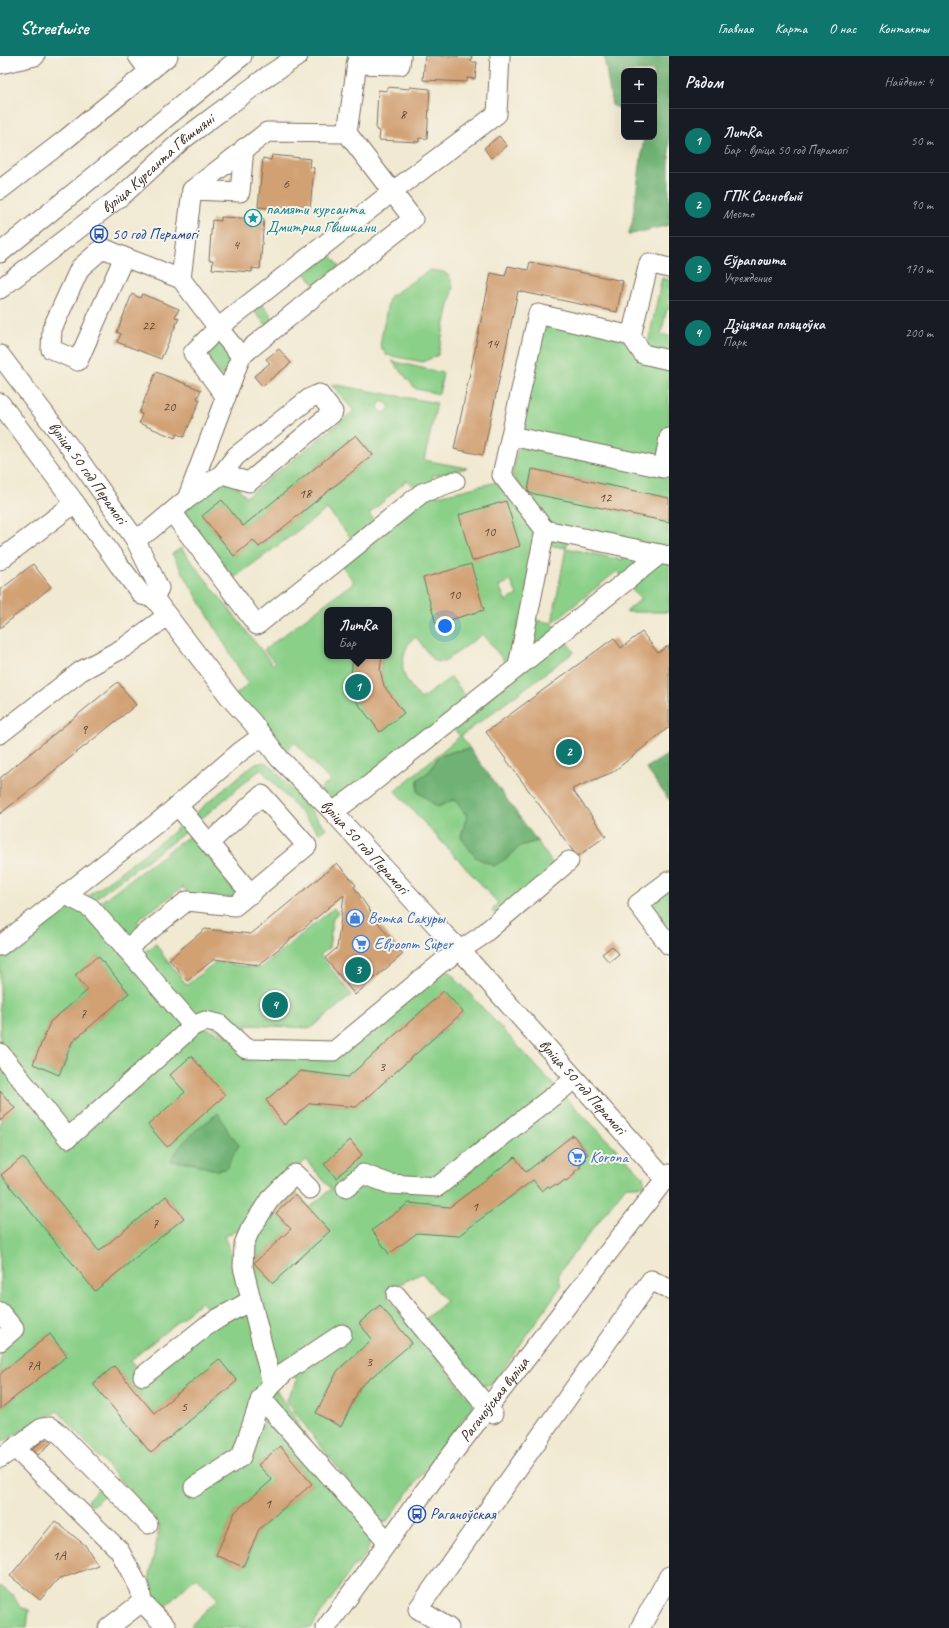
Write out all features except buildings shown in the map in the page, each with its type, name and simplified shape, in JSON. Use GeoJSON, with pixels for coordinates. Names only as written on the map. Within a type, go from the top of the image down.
{"type":"FeatureCollection","features":[{"type":"Feature","properties":{"kind":"street"},"geometry":{"type":"LineString","coordinates":[[0,64],[35,56]]}},
{"type":"Feature","properties":{"kind":"street"},"geometry":{"type":"LineString","coordinates":[[0,190],[66,139],[143,63],[168,56]]}},
{"type":"Feature","properties":{"kind":"street","name":"вуліца Курсанта Гвішыяні"},"geometry":{"type":"LineString","coordinates":[[0,253],[242,56]]}},
{"type":"Feature","properties":{"kind":"street","name":"вуліца Курсанта Гвішыяні"},"geometry":{"type":"LineString","coordinates":[[0,288],[125,193],[181,141],[269,75],[298,56]]}},
{"type":"Feature","properties":{"kind":"street"},"geometry":{"type":"LineString","coordinates":[[187,499],[241,356],[413,219],[347,133],[357,60],[400,65],[401,56]]}},
{"type":"Feature","properties":{"kind":"street"},"geometry":{"type":"LineString","coordinates":[[226,397],[193,353],[218,328],[392,192],[497,114],[500,56]]}},
{"type":"Feature","properties":{"kind":"street"},"geometry":{"type":"LineString","coordinates":[[181,279],[192,190],[244,148],[267,132],[347,133]]}},
{"type":"Feature","properties":{"kind":"street"},"geometry":{"type":"LineString","coordinates":[[192,190],[240,192],[244,148]]}},
{"type":"Feature","properties":{"kind":"street"},"geometry":{"type":"LineString","coordinates":[[124,257],[78,361],[51,349],[52,329],[80,268],[103,248],[181,279],[241,356]]}},
{"type":"Feature","properties":{"kind":"street"},"geometry":{"type":"LineString","coordinates":[[631,336],[649,263],[669,268]]}},
{"type":"Feature","properties":{"kind":"street"},"geometry":{"type":"LineString","coordinates":[[664,555],[545,530],[502,475],[538,314],[631,336],[643,354],[669,360]]}},
{"type":"Feature","properties":{"kind":"street","name":"вуліца 50 год Перамогі"},"geometry":{"type":"LineString","coordinates":[[0,355],[71,449],[135,539],[159,588],[154,598]]}},
{"type":"Feature","properties":{"kind":"street"},"geometry":{"type":"LineString","coordinates":[[135,539],[149,531],[187,499],[222,474],[236,456],[310,398],[319,394],[334,412],[249,482],[222,474]]}},
{"type":"Feature","properties":{"kind":"street","name":"вуліца 50 год Перамогі"},"geometry":{"type":"LineString","coordinates":[[0,403],[142,595],[154,598],[279,758],[333,812],[439,929],[460,950],[575,1079],[667,1176]]}},
{"type":"Feature","properties":{"kind":"street"},"geometry":{"type":"LineString","coordinates":[[511,436],[663,468],[669,438]]}},
{"type":"Feature","properties":{"kind":"street"},"geometry":{"type":"LineString","coordinates":[[172,512],[257,625],[422,492],[455,481]]}},
{"type":"Feature","properties":{"kind":"street"},"geometry":{"type":"LineString","coordinates":[[0,560],[75,503]]}},
{"type":"Feature","properties":{"kind":"street"},"geometry":{"type":"LineString","coordinates":[[518,666],[545,530]]}},
{"type":"Feature","properties":{"kind":"street"},"geometry":{"type":"LineString","coordinates":[[333,812],[364,790],[518,666],[664,555]]}},
{"type":"Feature","properties":{"kind":"street"},"geometry":{"type":"LineString","coordinates":[[0,734],[81,671],[125,647],[167,616]]}},
{"type":"Feature","properties":{"kind":"street"},"geometry":{"type":"LineString","coordinates":[[0,946],[178,806],[240,752],[262,736]]}},
{"type":"Feature","properties":{"kind":"street"},"geometry":{"type":"LineString","coordinates":[[126,949],[187,901],[235,906],[307,846],[262,796],[209,843]]}},
{"type":"Feature","properties":{"kind":"street"},"geometry":{"type":"LineString","coordinates":[[178,806],[251,894]]}},
{"type":"Feature","properties":{"kind":"street"},"geometry":{"type":"LineString","coordinates":[[0,1053],[68,1138],[194,1026],[205,1021],[219,1024],[246,1049],[334,1051],[441,963],[480,937],[569,862]]}},
{"type":"Feature","properties":{"kind":"street"},"geometry":{"type":"LineString","coordinates":[[669,881],[638,904],[669,946]]}},
{"type":"Feature","properties":{"kind":"street"},"geometry":{"type":"LineString","coordinates":[[66,895],[91,908],[194,1026]]}},
{"type":"Feature","properties":{"kind":"street"},"geometry":{"type":"LineString","coordinates":[[346,1188],[363,1174],[390,1184],[436,1187],[575,1079]]}},
{"type":"Feature","properties":{"kind":"street"},"geometry":{"type":"LineString","coordinates":[[310,1189],[296,1174],[270,1199],[250,1230],[244,1244],[243,1268],[266,1391],[388,1542]]}},
{"type":"Feature","properties":{"kind":"street","name":"Рагачоўская вуліца"},"geometry":{"type":"LineString","coordinates":[[326,1628],[388,1542],[667,1176]]}},
{"type":"Feature","properties":{"kind":"street"},"geometry":{"type":"LineString","coordinates":[[449,1628],[418,1609],[651,1280],[669,1290]]}},
{"type":"Feature","properties":{"kind":"street"},"geometry":{"type":"LineString","coordinates":[[396,1295],[490,1410]]}},
{"type":"Feature","properties":{"kind":"street"},"geometry":{"type":"LineString","coordinates":[[144,1376],[205,1326],[250,1302]]}},
{"type":"Feature","properties":{"kind":"street"},"geometry":{"type":"LineString","coordinates":[[0,1312],[14,1329],[0,1341]]}},
{"type":"Feature","properties":{"kind":"street"},"geometry":{"type":"LineString","coordinates":[[194,1487],[240,1457],[266,1391],[286,1371],[342,1334]]}},
{"type":"Feature","properties":{"kind":"street"},"geometry":{"type":"LineString","coordinates":[[148,1524],[60,1434],[50,1427],[42,1428],[7,1453],[119,1550],[140,1589],[142,1602],[167,1628]]}},
{"type":"Feature","properties":{"kind":"street"},"geometry":{"type":"LineString","coordinates":[[640,1628],[669,1576]]}},
{"type":"Feature","properties":{"kind":"street"},"geometry":{"type":"LineString","coordinates":[[108,1628],[142,1602]]}},
{"type":"Feature","properties":{"kind":"green space"},"geometry":{"type":"Polygon","coordinates":[[[604,56],[669,56],[669,225],[628,235],[632,224],[644,140],[657,140],[657,68],[621,68],[621,110],[612,105],[604,56]]]}},
{"type":"Feature","properties":{"kind":"green space"},"geometry":{"type":"Polygon","coordinates":[[[328,251],[339,266],[315,285],[303,270],[328,251]]]}},
{"type":"Feature","properties":{"kind":"green space"},"geometry":{"type":"Polygon","coordinates":[[[430,270],[446,273],[450,278],[453,287],[438,355],[423,362],[386,355],[380,345],[389,297],[430,270]]]}},
{"type":"Feature","properties":{"kind":"green space"},"geometry":{"type":"Polygon","coordinates":[[[662,278],[669,280],[669,309],[667,309],[661,334],[669,336],[669,352],[647,348],[662,278]]]}},
{"type":"Feature","properties":{"kind":"green space"},"geometry":{"type":"Polygon","coordinates":[[[262,304],[274,319],[266,325],[254,311],[262,304]]]}},
{"type":"Feature","properties":{"kind":"green space"},"geometry":{"type":"Polygon","coordinates":[[[538,314],[631,336],[669,360],[669,438],[663,468],[511,436],[538,314]]]}},
{"type":"Feature","properties":{"kind":"green space"},"geometry":{"type":"Polygon","coordinates":[[[219,339],[233,353],[223,377],[219,374],[207,356],[207,352],[219,339]]]}},
{"type":"Feature","properties":{"kind":"green space"},"geometry":{"type":"Polygon","coordinates":[[[392,361],[443,373],[439,394],[416,389],[392,361]]]}},
{"type":"Feature","properties":{"kind":"green space"},"geometry":{"type":"Polygon","coordinates":[[[331,384],[437,403],[424,460],[467,468],[432,476],[438,496],[497,482],[537,535],[528,619],[552,623],[574,652],[461,736],[470,749],[455,751],[438,757],[430,771],[418,779],[418,792],[438,807],[454,799],[467,816],[461,837],[509,857],[520,846],[537,841],[558,871],[498,916],[492,911],[498,903],[395,791],[460,736],[448,722],[336,806],[320,789],[330,781],[295,742],[279,758],[231,699],[248,684],[172,554],[181,548],[273,665],[275,663],[264,650],[354,582],[342,566],[422,493],[407,480],[369,514],[376,523],[351,538],[327,509],[234,578],[185,514],[186,508],[225,478],[232,480],[246,497],[354,411],[331,384]],[[381,402],[378,406],[379,410],[383,413],[389,409],[389,406],[385,402],[381,402]],[[356,435],[243,526],[222,500],[202,516],[234,556],[253,540],[259,547],[373,455],[356,435]],[[511,581],[499,586],[506,601],[517,595],[511,581]],[[324,607],[324,659],[353,659],[351,675],[356,701],[380,732],[404,713],[385,687],[381,674],[382,659],[392,659],[392,607],[324,607]],[[483,634],[444,662],[434,661],[416,637],[410,641],[403,660],[404,672],[408,683],[421,699],[451,677],[471,703],[512,671],[483,634]]]}},
{"type":"Feature","properties":{"kind":"green space"},"geometry":{"type":"Polygon","coordinates":[[[523,445],[669,466],[669,498],[532,469],[527,492],[669,522],[669,549],[548,524],[512,475],[517,450],[523,445]]]}},
{"type":"Feature","properties":{"kind":"green space"},"geometry":{"type":"Polygon","coordinates":[[[569,535],[566,548],[542,544],[569,535]]]}},
{"type":"Feature","properties":{"kind":"green space"},"geometry":{"type":"Polygon","coordinates":[[[626,547],[669,556],[669,612],[626,612],[641,599],[617,571],[552,623],[566,548],[622,560],[626,547]]]}},
{"type":"Feature","properties":{"kind":"green space"},"geometry":{"type":"Polygon","coordinates":[[[470,749],[537,841],[520,846],[509,857],[494,866],[475,857],[461,837],[467,816],[454,799],[438,807],[418,792],[418,779],[430,771],[438,757],[455,751],[470,749]]]}},
{"type":"Feature","properties":{"kind":"green space"},"geometry":{"type":"Polygon","coordinates":[[[669,754],[669,800],[646,768],[669,754]]]}},
{"type":"Feature","properties":{"kind":"green space"},"geometry":{"type":"Polygon","coordinates":[[[264,762],[271,766],[326,828],[320,834],[261,769],[184,833],[88,904],[84,899],[168,836],[254,764],[264,762]]]}},
{"type":"Feature","properties":{"kind":"green space"},"geometry":{"type":"Polygon","coordinates":[[[193,833],[246,896],[193,900],[183,887],[137,921],[146,932],[126,947],[92,908],[193,833]]]}},
{"type":"Feature","properties":{"kind":"green space"},"geometry":{"type":"Polygon","coordinates":[[[669,875],[669,946],[636,900],[669,875]]]}},
{"type":"Feature","properties":{"kind":"green space"},"geometry":{"type":"Polygon","coordinates":[[[66,895],[193,1026],[205,1021],[247,1049],[338,1058],[447,969],[562,1094],[643,1176],[645,1186],[626,1186],[558,1274],[561,1286],[496,1380],[490,1384],[479,1384],[425,1319],[446,1301],[422,1273],[398,1285],[389,1285],[389,1299],[473,1403],[471,1409],[387,1521],[383,1522],[377,1519],[286,1401],[298,1379],[267,1361],[272,1384],[370,1535],[369,1546],[365,1556],[358,1564],[354,1566],[311,1628],[194,1628],[191,1625],[218,1599],[196,1577],[158,1613],[147,1590],[160,1525],[58,1411],[0,1443],[0,1409],[67,1355],[49,1334],[0,1374],[0,1347],[21,1330],[0,1304],[0,1121],[15,1108],[0,1091],[0,946],[66,895]],[[98,956],[75,975],[88,990],[50,1022],[33,1064],[59,1075],[72,1042],[129,993],[98,956]],[[444,991],[348,1077],[300,1071],[266,1100],[284,1125],[310,1103],[356,1107],[463,1013],[444,991]],[[573,1135],[527,1172],[542,1191],[548,1186],[550,1188],[565,1180],[566,1181],[575,1174],[574,1172],[581,1167],[579,1165],[585,1160],[584,1158],[588,1154],[573,1135]],[[23,1157],[1,1176],[95,1290],[184,1218],[166,1196],[99,1251],[23,1157]],[[515,1158],[450,1207],[409,1203],[373,1230],[458,1236],[532,1181],[515,1158]],[[306,1160],[285,1179],[286,1183],[310,1207],[331,1189],[306,1160]],[[296,1194],[276,1213],[291,1229],[254,1263],[273,1283],[330,1231],[296,1194]],[[243,1227],[224,1237],[238,1267],[243,1267],[258,1257],[250,1231],[243,1227]],[[201,1302],[130,1361],[143,1376],[218,1317],[201,1302]],[[380,1305],[359,1323],[372,1339],[338,1370],[316,1413],[341,1427],[360,1387],[412,1343],[380,1305]],[[219,1359],[154,1413],[114,1366],[93,1383],[151,1453],[237,1381],[219,1359]],[[280,1446],[258,1465],[272,1480],[235,1512],[216,1555],[243,1567],[259,1529],[312,1484],[280,1446]]]}},
{"type":"Feature","properties":{"kind":"green space"},"geometry":{"type":"Polygon","coordinates":[[[334,908],[338,913],[333,917],[329,948],[320,955],[352,995],[311,1028],[247,1025],[244,1044],[194,1023],[137,957],[156,944],[165,958],[187,985],[215,962],[260,968],[334,908]]]}},
{"type":"Feature","properties":{"kind":"green space"},"geometry":{"type":"Polygon","coordinates":[[[218,1113],[229,1133],[239,1145],[226,1169],[215,1170],[195,1164],[171,1161],[175,1153],[186,1140],[218,1113]]]}},
{"type":"Feature","properties":{"kind":"green space"},"geometry":{"type":"Polygon","coordinates":[[[101,1486],[115,1501],[112,1504],[104,1495],[93,1506],[87,1500],[101,1486]]]}},
{"type":"Feature","properties":{"kind":"green space"},"geometry":{"type":"Polygon","coordinates":[[[0,1586],[12,1594],[20,1607],[29,1610],[27,1628],[0,1628],[0,1586]]]}},
{"type":"Feature","properties":{"kind":"place","name":"памяти курсанта Дмитрия Гвишиани"},"geometry":{"type":"Point","coordinates":[253,218]}},
{"type":"Feature","properties":{"kind":"place","name":"50 год Перамогі"},"geometry":{"type":"Point","coordinates":[99,234]}},
{"type":"Feature","properties":{"kind":"place","name":"ЛитRа"},"geometry":{"type":"Point","coordinates":[358,687]}},
{"type":"Feature","properties":{"kind":"place","name":"ГПК Сосновый"},"geometry":{"type":"Point","coordinates":[569,752]}},
{"type":"Feature","properties":{"kind":"place","name":"Ветка Сакуры"},"geometry":{"type":"Point","coordinates":[355,918]}},
{"type":"Feature","properties":{"kind":"place","name":"Евроопт Super"},"geometry":{"type":"Point","coordinates":[361,944]}},
{"type":"Feature","properties":{"kind":"place","name":"Еўрапошта"},"geometry":{"type":"Point","coordinates":[358,970]}},
{"type":"Feature","properties":{"kind":"place","name":"Дзіцячая пляцоўка"},"geometry":{"type":"Point","coordinates":[275,1005]}},
{"type":"Feature","properties":{"kind":"place","name":"Korona"},"geometry":{"type":"Point","coordinates":[577,1157]}},
{"type":"Feature","properties":{"kind":"place","name":"Рагачоўская"},"geometry":{"type":"Point","coordinates":[417,1514]}}]}
